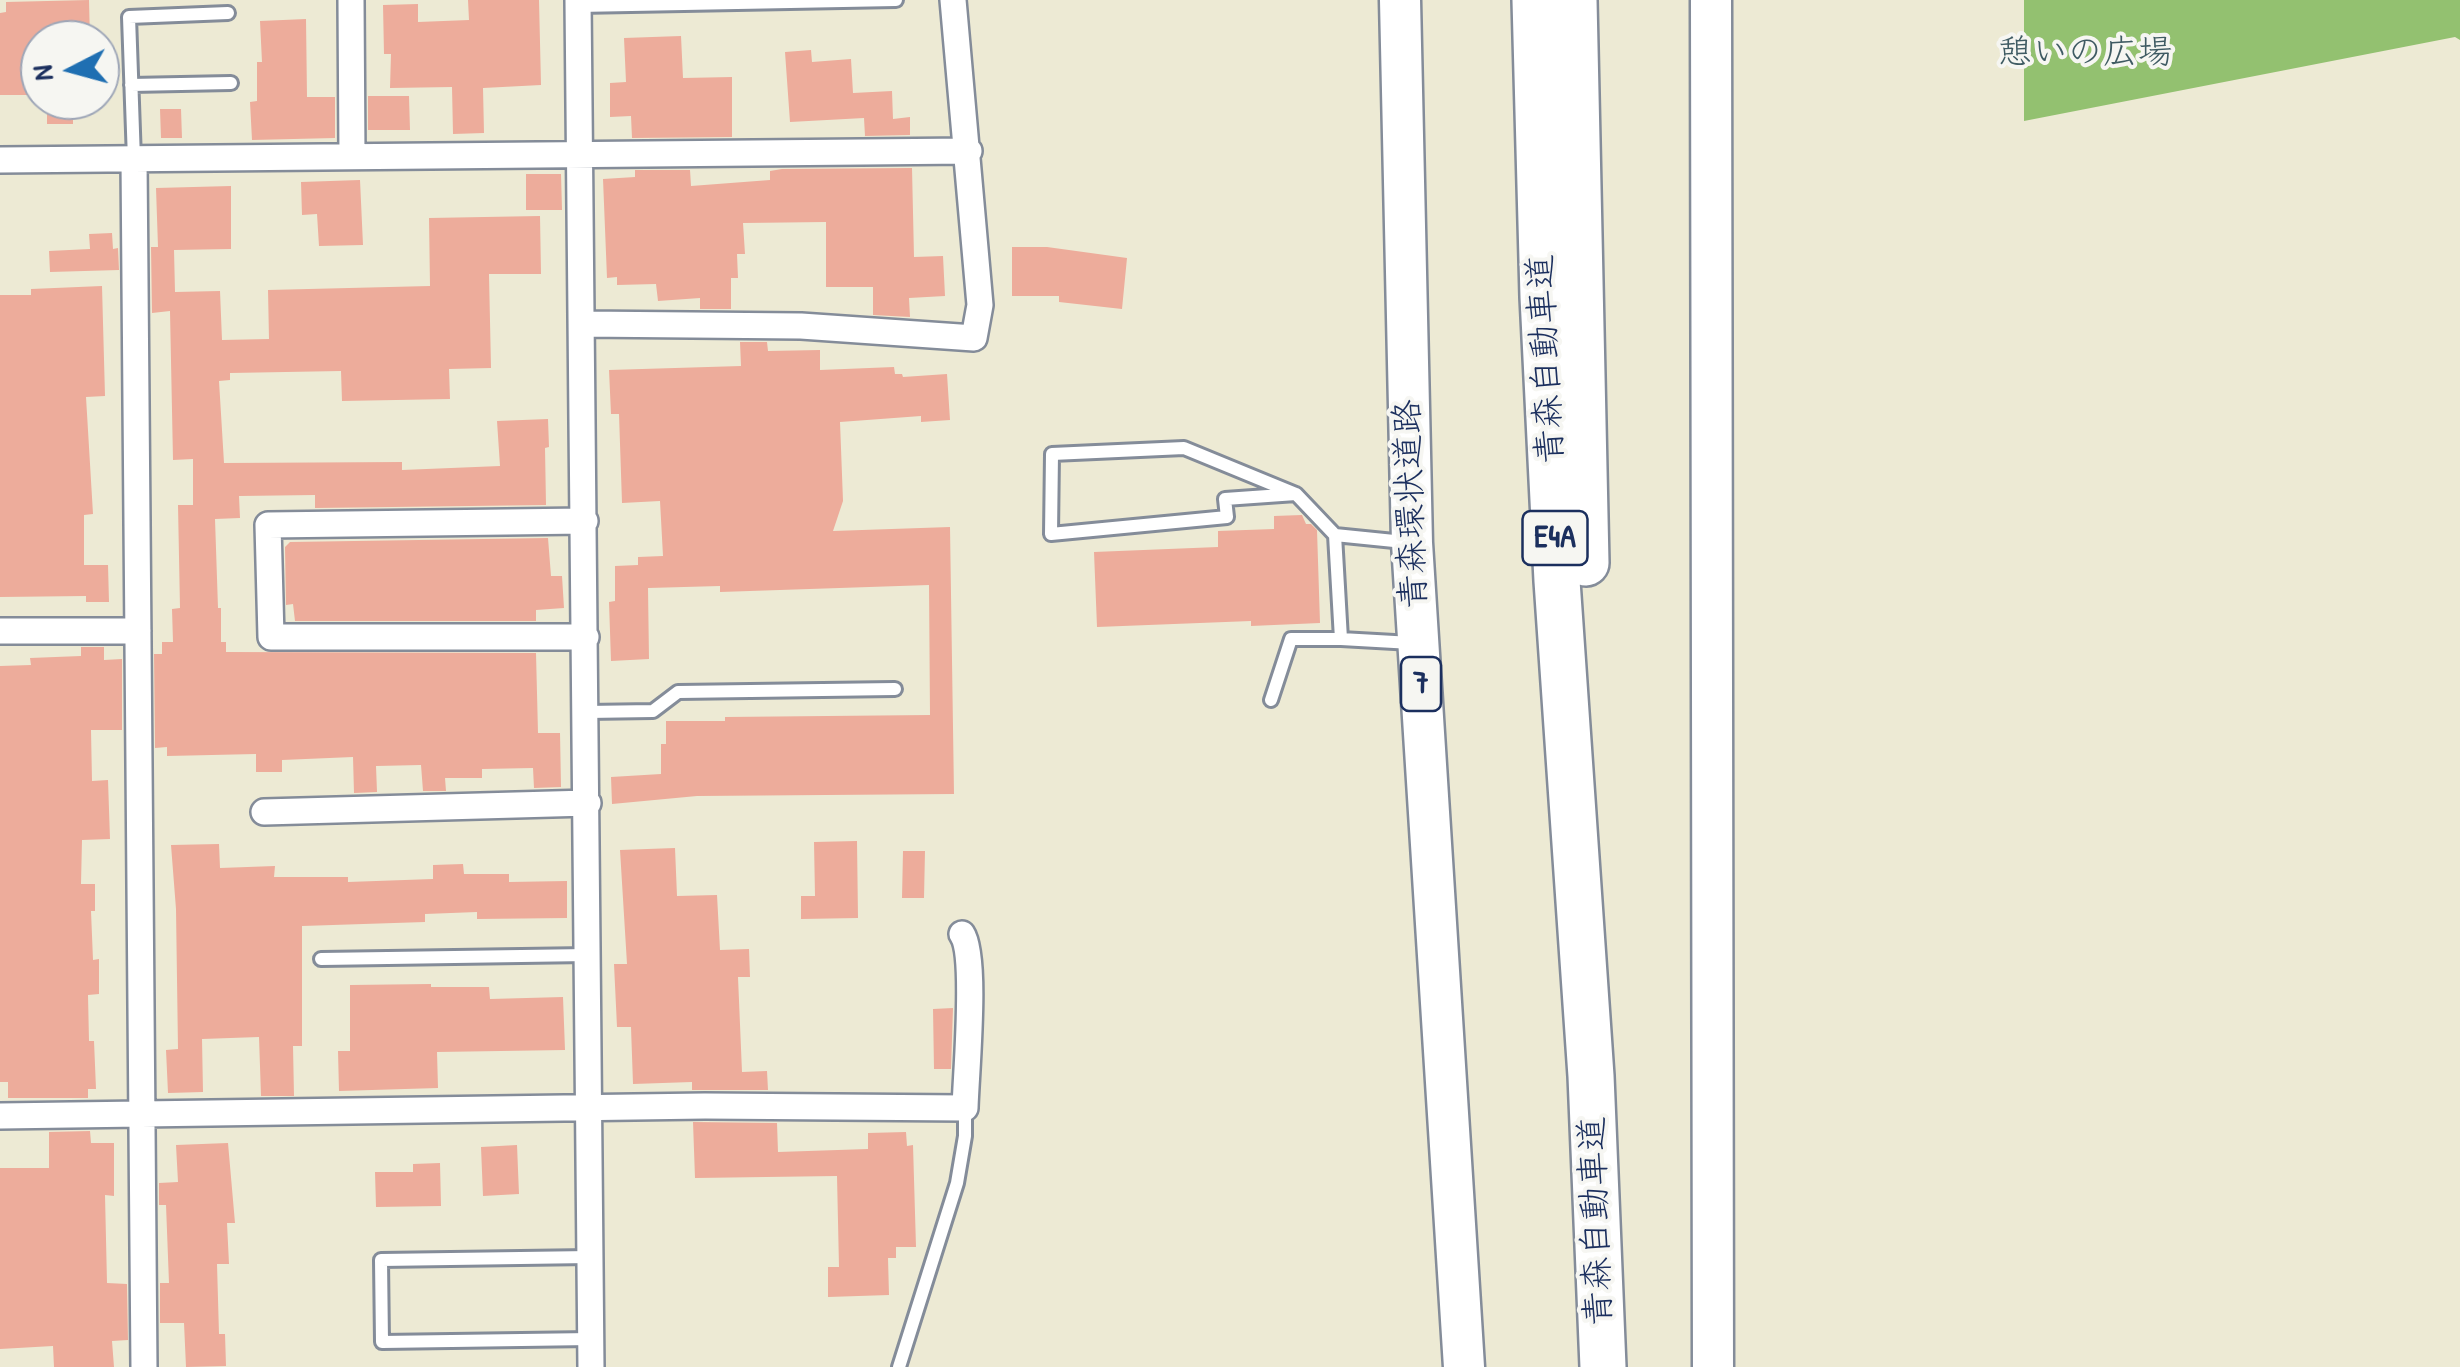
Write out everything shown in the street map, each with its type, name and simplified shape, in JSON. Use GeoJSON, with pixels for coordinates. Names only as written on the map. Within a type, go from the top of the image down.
{"type":"FeatureCollection","features":[{"type":"Feature","properties":{"kind":"highway","name":"青森環状道路"},"geometry":{"type":"LineString","coordinates":[[1400,0],[1412,543],[1464,1367]]}},
{"type":"Feature","properties":{"kind":"highway","name":"青森自動車道"},"geometry":{"type":"LineString","coordinates":[[1534,0],[1553,506],[1590,1076],[1603,1367]]}},
{"type":"Feature","properties":{"kind":"highway","name":"青森自動車道"},"geometry":{"type":"LineString","coordinates":[[1574,0],[1586,564],[1590,1076]]}},
{"type":"Feature","properties":{"kind":"highway"},"geometry":{"type":"LineString","coordinates":[[1711,0],[1713,1367]]}},
{"type":"Feature","properties":{"kind":"street"},"geometry":{"type":"LineString","coordinates":[[351,0],[352,156]]}},
{"type":"Feature","properties":{"kind":"street"},"geometry":{"type":"LineString","coordinates":[[582,324],[800,326],[974,338],[980,304],[952,0]]}},
{"type":"Feature","properties":{"kind":"street"},"geometry":{"type":"LineString","coordinates":[[578,3],[591,1367]]}},
{"type":"Feature","properties":{"kind":"street"},"geometry":{"type":"LineString","coordinates":[[0,160],[968,152]]}},
{"type":"Feature","properties":{"kind":"street"},"geometry":{"type":"LineString","coordinates":[[134,160],[144,1367]]}},
{"type":"Feature","properties":{"kind":"street"},"geometry":{"type":"LineString","coordinates":[[584,521],[268,525],[272,637],[586,637]]}},
{"type":"Feature","properties":{"kind":"street"},"geometry":{"type":"LineString","coordinates":[[0,631],[138,631]]}},
{"type":"Feature","properties":{"kind":"street"},"geometry":{"type":"LineString","coordinates":[[264,812],[588,803]]}},
{"type":"Feature","properties":{"kind":"street"},"geometry":{"type":"LineString","coordinates":[[0,1116],[965,1108],[970,967],[968,944],[962,934]]}},
{"type":"Feature","properties":{"kind":"lane"},"geometry":{"type":"LineString","coordinates":[[578,3],[896,0]]}},
{"type":"Feature","properties":{"kind":"lane"},"geometry":{"type":"LineString","coordinates":[[134,160],[129,17],[228,14]]}},
{"type":"Feature","properties":{"kind":"lane"},"geometry":{"type":"LineString","coordinates":[[131,85],[230,84]]}},
{"type":"Feature","properties":{"kind":"lane"},"geometry":{"type":"LineString","coordinates":[[1296,494],[1225,499],[1227,517],[1051,534],[1052,454],[1184,448],[1296,494],[1334,536],[1340,639]]}},
{"type":"Feature","properties":{"kind":"lane"},"geometry":{"type":"LineString","coordinates":[[1334,536],[1412,543]]}},
{"type":"Feature","properties":{"kind":"lane"},"geometry":{"type":"LineString","coordinates":[[1271,700],[1291,639],[1418,644]]}},
{"type":"Feature","properties":{"kind":"lane"},"geometry":{"type":"LineString","coordinates":[[587,712],[653,711],[678,692],[895,689]]}},
{"type":"Feature","properties":{"kind":"lane"},"geometry":{"type":"LineString","coordinates":[[321,959],[588,955]]}},
{"type":"Feature","properties":{"kind":"lane"},"geometry":{"type":"LineString","coordinates":[[898,1367],[957,1183],[965,1108]]}},
{"type":"Feature","properties":{"kind":"lane"},"geometry":{"type":"LineString","coordinates":[[590,1257],[380,1260],[382,1342],[590,1339]]}},
{"type":"Feature","properties":{"kind":"green space","name":"憩いの広場"},"geometry":{"type":"Polygon","coordinates":[[[2024,0],[2460,0],[2460,40],[2455,37],[2024,121],[2024,0]]]}},
{"type":"Feature","properties":{"kind":"building"},"geometry":{"type":"Polygon","coordinates":[[[89,0],[90,20],[20,20],[20,95],[0,95],[0,13],[6,12],[6,2],[89,0]]]}},
{"type":"Feature","properties":{"kind":"building"},"geometry":{"type":"Polygon","coordinates":[[[468,0],[539,0],[541,85],[483,88],[484,133],[453,134],[452,87],[390,88],[391,54],[384,54],[383,5],[418,4],[418,22],[469,20],[468,0]]]}},
{"type":"Feature","properties":{"kind":"building"},"geometry":{"type":"Polygon","coordinates":[[[306,19],[307,97],[335,97],[335,138],[252,140],[250,102],[257,101],[257,62],[262,62],[260,21],[306,19]]]}},
{"type":"Feature","properties":{"kind":"building"},"geometry":{"type":"Polygon","coordinates":[[[681,36],[683,78],[732,77],[732,137],[632,138],[631,116],[610,117],[610,83],[626,82],[624,38],[681,36]]]}},
{"type":"Feature","properties":{"kind":"building"},"geometry":{"type":"Polygon","coordinates":[[[811,50],[812,62],[851,59],[853,93],[892,91],[893,119],[910,117],[910,135],[865,136],[864,118],[790,122],[785,52],[811,50]]]}},
{"type":"Feature","properties":{"kind":"building"},"geometry":{"type":"Polygon","coordinates":[[[368,96],[409,96],[410,130],[368,130],[368,96]]]}},
{"type":"Feature","properties":{"kind":"building"},"geometry":{"type":"Polygon","coordinates":[[[160,109],[181,109],[182,138],[161,138],[160,109]]]}},
{"type":"Feature","properties":{"kind":"building"},"geometry":{"type":"Polygon","coordinates":[[[47,120],[73,120],[73,124],[47,124],[47,120]]]}},
{"type":"Feature","properties":{"kind":"building"},"geometry":{"type":"Polygon","coordinates":[[[912,168],[914,257],[943,256],[945,296],[909,298],[910,317],[873,315],[873,287],[826,287],[826,222],[743,223],[745,254],[737,254],[738,278],[731,278],[731,309],[700,309],[700,298],[658,301],[656,284],[617,285],[617,277],[607,278],[603,179],[635,177],[635,170],[690,170],[691,186],[770,180],[770,171],[782,169],[912,168]]]}},
{"type":"Feature","properties":{"kind":"building"},"geometry":{"type":"Polygon","coordinates":[[[526,174],[561,174],[562,210],[526,210],[526,174]]]}},
{"type":"Feature","properties":{"kind":"building"},"geometry":{"type":"Polygon","coordinates":[[[360,180],[363,245],[319,246],[317,214],[302,215],[301,182],[360,180]]]}},
{"type":"Feature","properties":{"kind":"building"},"geometry":{"type":"Polygon","coordinates":[[[231,186],[231,249],[174,250],[175,292],[220,291],[222,340],[269,339],[268,290],[430,286],[429,218],[540,216],[541,274],[489,274],[491,368],[449,369],[450,399],[342,401],[341,371],[230,373],[230,380],[219,381],[224,463],[402,462],[402,470],[500,466],[497,421],[548,419],[546,505],[315,508],[315,495],[239,496],[240,518],[215,519],[218,608],[221,642],[226,642],[226,652],[536,653],[538,733],[560,733],[561,787],[534,788],[533,768],[482,769],[482,778],[445,778],[446,791],[423,791],[421,765],[376,766],[377,792],[354,793],[353,757],[282,760],[282,772],[256,772],[256,754],[167,756],[167,747],[155,748],[154,654],[162,654],[162,642],[173,642],[172,609],[180,608],[178,505],[193,505],[193,459],[173,460],[170,311],[152,313],[151,247],[158,247],[156,188],[231,186]]]}},
{"type":"Feature","properties":{"kind":"building"},"geometry":{"type":"Polygon","coordinates":[[[112,233],[113,249],[118,248],[119,270],[50,272],[49,251],[90,249],[89,234],[112,233]]]}},
{"type":"Feature","properties":{"kind":"building"},"geometry":{"type":"Polygon","coordinates":[[[1012,247],[1047,247],[1127,258],[1122,309],[1059,302],[1059,296],[1012,296],[1012,247]]]}},
{"type":"Feature","properties":{"kind":"building"},"geometry":{"type":"Polygon","coordinates":[[[102,286],[105,396],[86,397],[93,514],[84,515],[84,565],[108,565],[109,602],[86,602],[86,596],[0,597],[0,295],[31,295],[31,289],[102,286]]]}},
{"type":"Feature","properties":{"kind":"building"},"geometry":{"type":"Polygon","coordinates":[[[740,342],[767,342],[768,351],[820,350],[820,370],[894,367],[895,374],[903,377],[947,374],[950,420],[921,422],[921,416],[840,422],[843,501],[833,531],[950,527],[954,794],[697,796],[612,804],[611,777],[661,774],[666,721],[930,715],[929,585],[720,592],[720,586],[648,588],[649,659],[611,661],[609,602],[615,601],[615,566],[638,565],[638,557],[663,556],[660,501],[622,503],[619,414],[611,414],[609,370],[741,366],[740,342]]]}},
{"type":"Feature","properties":{"kind":"building"},"geometry":{"type":"Polygon","coordinates":[[[1302,515],[1306,524],[1317,530],[1320,623],[1251,626],[1251,621],[1097,627],[1094,552],[1218,547],[1218,531],[1274,529],[1274,516],[1302,515]]]}},
{"type":"Feature","properties":{"kind":"building"},"geometry":{"type":"Polygon","coordinates":[[[548,538],[551,576],[562,576],[564,608],[536,610],[536,621],[295,621],[293,604],[286,605],[285,547],[290,542],[548,538]]]}},
{"type":"Feature","properties":{"kind":"building"},"geometry":{"type":"Polygon","coordinates":[[[81,647],[104,647],[104,660],[122,659],[122,730],[91,730],[92,781],[108,780],[110,839],[82,840],[81,884],[95,884],[95,911],[91,911],[93,960],[99,959],[99,994],[88,995],[96,1089],[88,1089],[88,1098],[8,1098],[8,1082],[0,1082],[0,666],[31,665],[30,658],[81,656],[81,647]]]}},
{"type":"Feature","properties":{"kind":"building"},"geometry":{"type":"Polygon","coordinates":[[[857,841],[858,918],[801,919],[801,896],[815,896],[814,842],[857,841]]]}},
{"type":"Feature","properties":{"kind":"building"},"geometry":{"type":"Polygon","coordinates":[[[219,844],[220,868],[275,866],[274,877],[348,877],[348,882],[433,879],[433,865],[463,864],[464,874],[509,874],[509,882],[567,881],[567,918],[477,919],[477,912],[425,914],[425,922],[302,926],[302,1046],[293,1046],[294,1096],[261,1096],[259,1037],[202,1039],[203,1092],[168,1093],[166,1050],[178,1049],[171,845],[219,844]]]}},
{"type":"Feature","properties":{"kind":"building"},"geometry":{"type":"Polygon","coordinates":[[[675,848],[677,896],[717,895],[720,950],[749,949],[750,977],[738,977],[742,1072],[767,1071],[768,1090],[692,1090],[692,1082],[633,1084],[631,1027],[617,1027],[614,964],[627,964],[620,850],[675,848]]]}},
{"type":"Feature","properties":{"kind":"building"},"geometry":{"type":"Polygon","coordinates":[[[903,851],[925,851],[924,898],[902,898],[903,851]]]}},
{"type":"Feature","properties":{"kind":"building"},"geometry":{"type":"Polygon","coordinates":[[[350,985],[489,987],[490,999],[563,997],[565,1050],[437,1052],[438,1088],[339,1091],[338,1051],[350,1051],[350,985]]]}},
{"type":"Feature","properties":{"kind":"building"},"geometry":{"type":"Polygon","coordinates":[[[953,1008],[951,1069],[934,1069],[933,1009],[953,1008]]]}},
{"type":"Feature","properties":{"kind":"building"},"geometry":{"type":"Polygon","coordinates":[[[693,1122],[777,1123],[778,1152],[868,1149],[868,1133],[906,1132],[907,1146],[913,1145],[916,1247],[896,1247],[896,1258],[888,1258],[889,1295],[828,1297],[828,1267],[839,1267],[837,1176],[695,1178],[693,1122]]]}},
{"type":"Feature","properties":{"kind":"building"},"geometry":{"type":"Polygon","coordinates":[[[90,1131],[91,1143],[114,1143],[114,1196],[105,1195],[107,1283],[127,1284],[128,1340],[112,1341],[114,1367],[54,1367],[53,1346],[0,1349],[0,1168],[49,1168],[49,1132],[90,1131]]]}},
{"type":"Feature","properties":{"kind":"building"},"geometry":{"type":"Polygon","coordinates":[[[228,1143],[235,1223],[227,1223],[229,1264],[217,1264],[219,1334],[225,1334],[226,1366],[186,1367],[184,1323],[160,1323],[160,1283],[169,1283],[166,1205],[159,1205],[159,1183],[178,1182],[176,1145],[228,1143]]]}},
{"type":"Feature","properties":{"kind":"building"},"geometry":{"type":"Polygon","coordinates":[[[517,1145],[519,1194],[483,1196],[481,1147],[517,1145]]]}},
{"type":"Feature","properties":{"kind":"building"},"geometry":{"type":"Polygon","coordinates":[[[440,1163],[441,1206],[376,1207],[375,1172],[413,1172],[413,1164],[440,1163]]]}}]}
